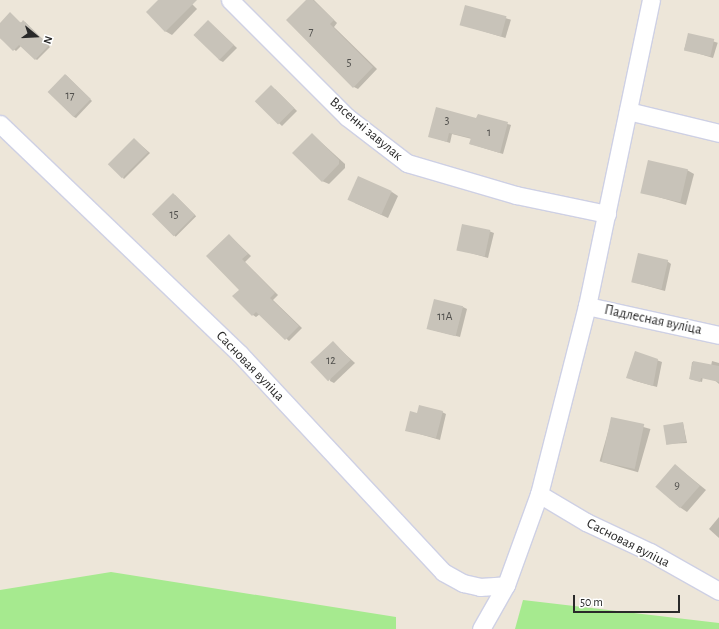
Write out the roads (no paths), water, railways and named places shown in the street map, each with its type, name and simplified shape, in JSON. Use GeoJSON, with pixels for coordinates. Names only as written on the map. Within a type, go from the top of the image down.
{"type":"FeatureCollection","features":[{"type":"Feature","properties":{"kind":"street","name":"Вясенні завулак"},"geometry":{"type":"LineString","coordinates":[[230,0],[347,117],[407,163],[516,195],[607,214]]}},
{"type":"Feature","properties":{"kind":"street"},"geometry":{"type":"LineString","coordinates":[[481,629],[506,585],[527,532],[539,494],[587,306],[651,0]]}},
{"type":"Feature","properties":{"kind":"street"},"geometry":{"type":"LineString","coordinates":[[628,110],[719,133]]}},
{"type":"Feature","properties":{"kind":"street","name":"Сасновая вуліца"},"geometry":{"type":"LineString","coordinates":[[0,124],[239,353],[443,572],[463,583],[480,587],[506,585]]}},
{"type":"Feature","properties":{"kind":"street","name":"Падлесная вуліца"},"geometry":{"type":"LineString","coordinates":[[587,306],[719,335]]}},
{"type":"Feature","properties":{"kind":"street","name":"Сасновая вуліца"},"geometry":{"type":"LineString","coordinates":[[539,494],[586,522],[650,552],[719,590]]}}]}
